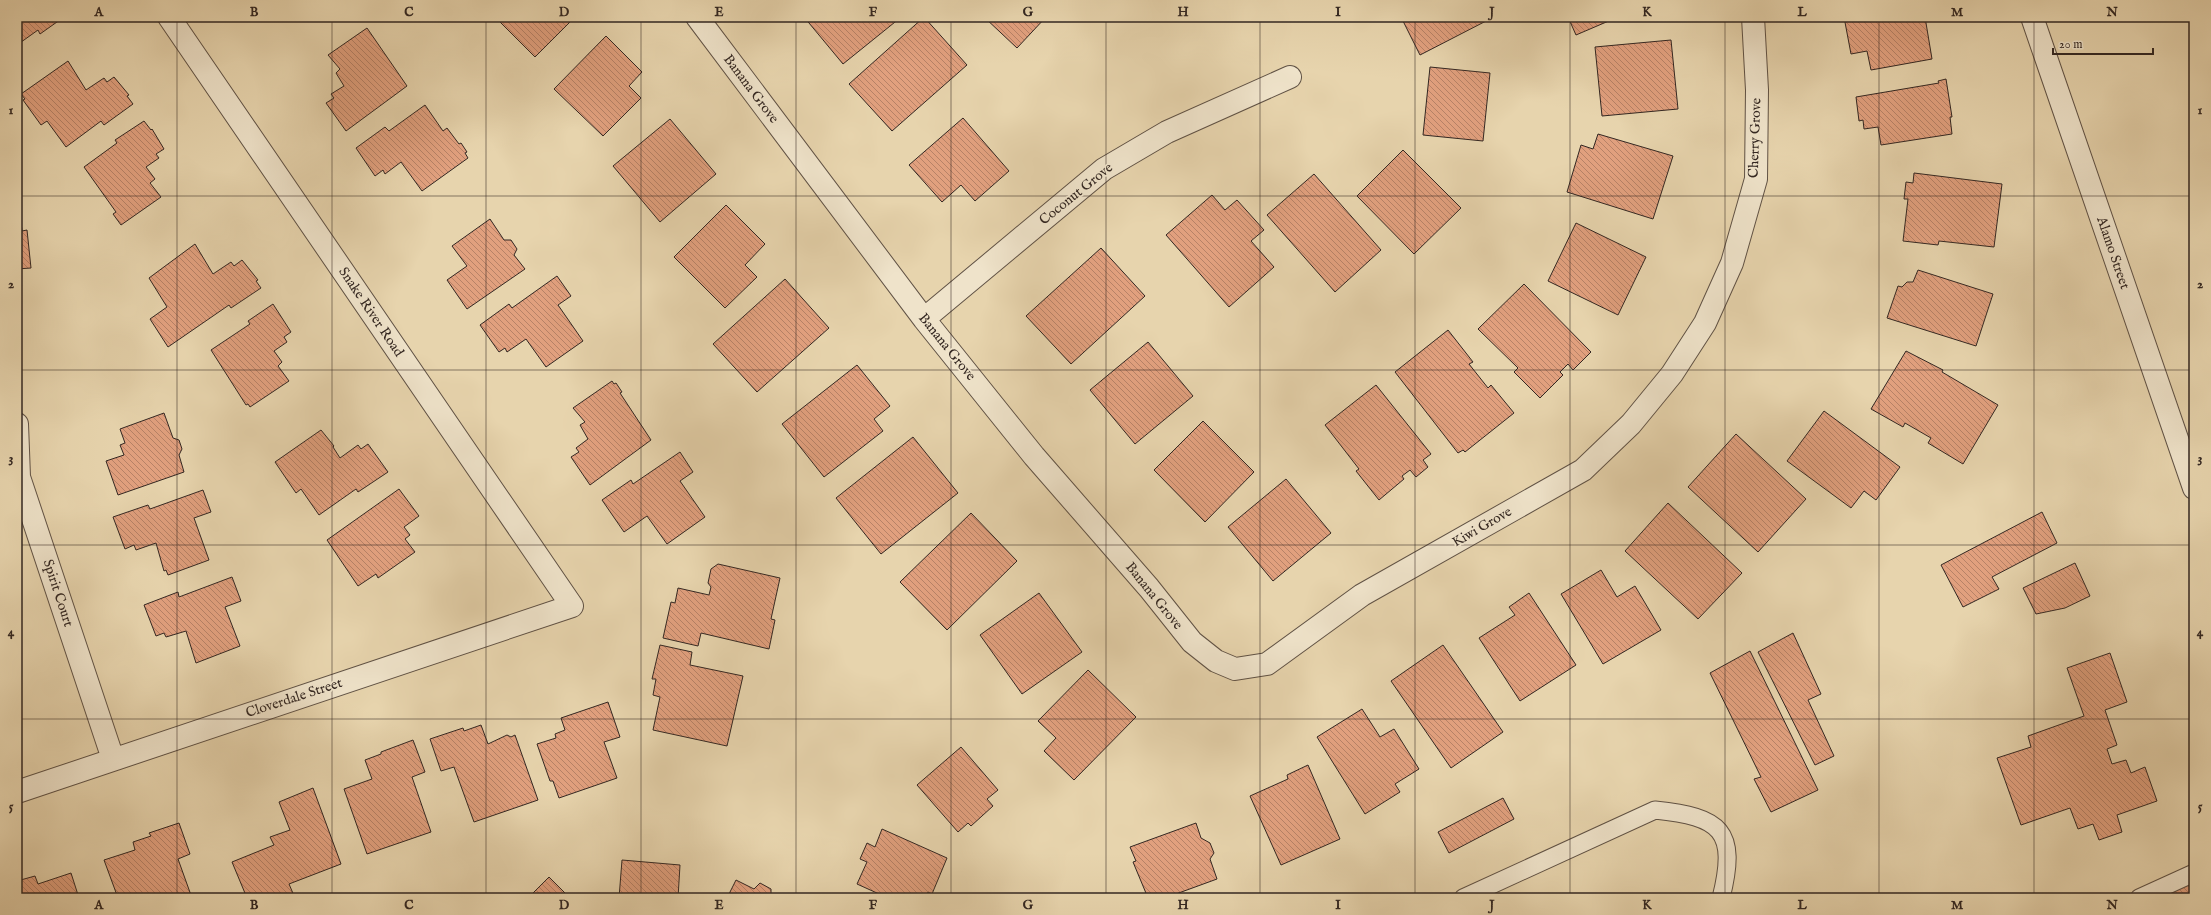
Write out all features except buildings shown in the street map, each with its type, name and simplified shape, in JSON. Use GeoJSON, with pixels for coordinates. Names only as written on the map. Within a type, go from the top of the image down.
{"type":"FeatureCollection","features":[{"type":"Feature","properties":{"kind":"street","name":"Snake River Road"},"geometry":{"type":"LineString","coordinates":[[169,17],[572,606]]}},
{"type":"Feature","properties":{"kind":"street","name":"Banana Grove"},"geometry":{"type":"LineString","coordinates":[[697,17],[924,320],[1034,456],[1149,588],[1192,642],[1216,661]]}},
{"type":"Feature","properties":{"kind":"street","name":"Cherry Grove"},"geometry":{"type":"LineString","coordinates":[[1705,323],[1732,263],[1756,179],[1757,90],[1753,17]]}},
{"type":"Feature","properties":{"kind":"street","name":"Alamo Street"},"geometry":{"type":"LineString","coordinates":[[2032,17],[2193,482]]}},
{"type":"Feature","properties":{"kind":"street","name":"Coconut Grove"},"geometry":{"type":"LineString","coordinates":[[924,320],[1104,168],[1167,132],[1290,77]]}},
{"type":"Feature","properties":{"kind":"street","name":"Kiwi Grove"},"geometry":{"type":"LineString","coordinates":[[1216,661],[1235,669],[1267,664],[1362,595],[1583,470],[1631,424],[1672,374],[1705,323]]}},
{"type":"Feature","properties":{"kind":"street","name":"Spirit Court"},"geometry":{"type":"LineString","coordinates":[[17,424],[19,477],[113,758]]}},
{"type":"Feature","properties":{"kind":"street","name":"Cloverdale Street"},"geometry":{"type":"LineString","coordinates":[[17,792],[113,758],[572,606]]}},
{"type":"Feature","properties":{"kind":"lane"},"geometry":{"type":"LineString","coordinates":[[1463,898],[1655,810],[1686,813],[1709,822],[1723,836],[1728,847],[1726,878],[1721,898]]}},
{"type":"Feature","properties":{"kind":"lane"},"geometry":{"type":"LineString","coordinates":[[2139,898],[2194,873]]}}]}
